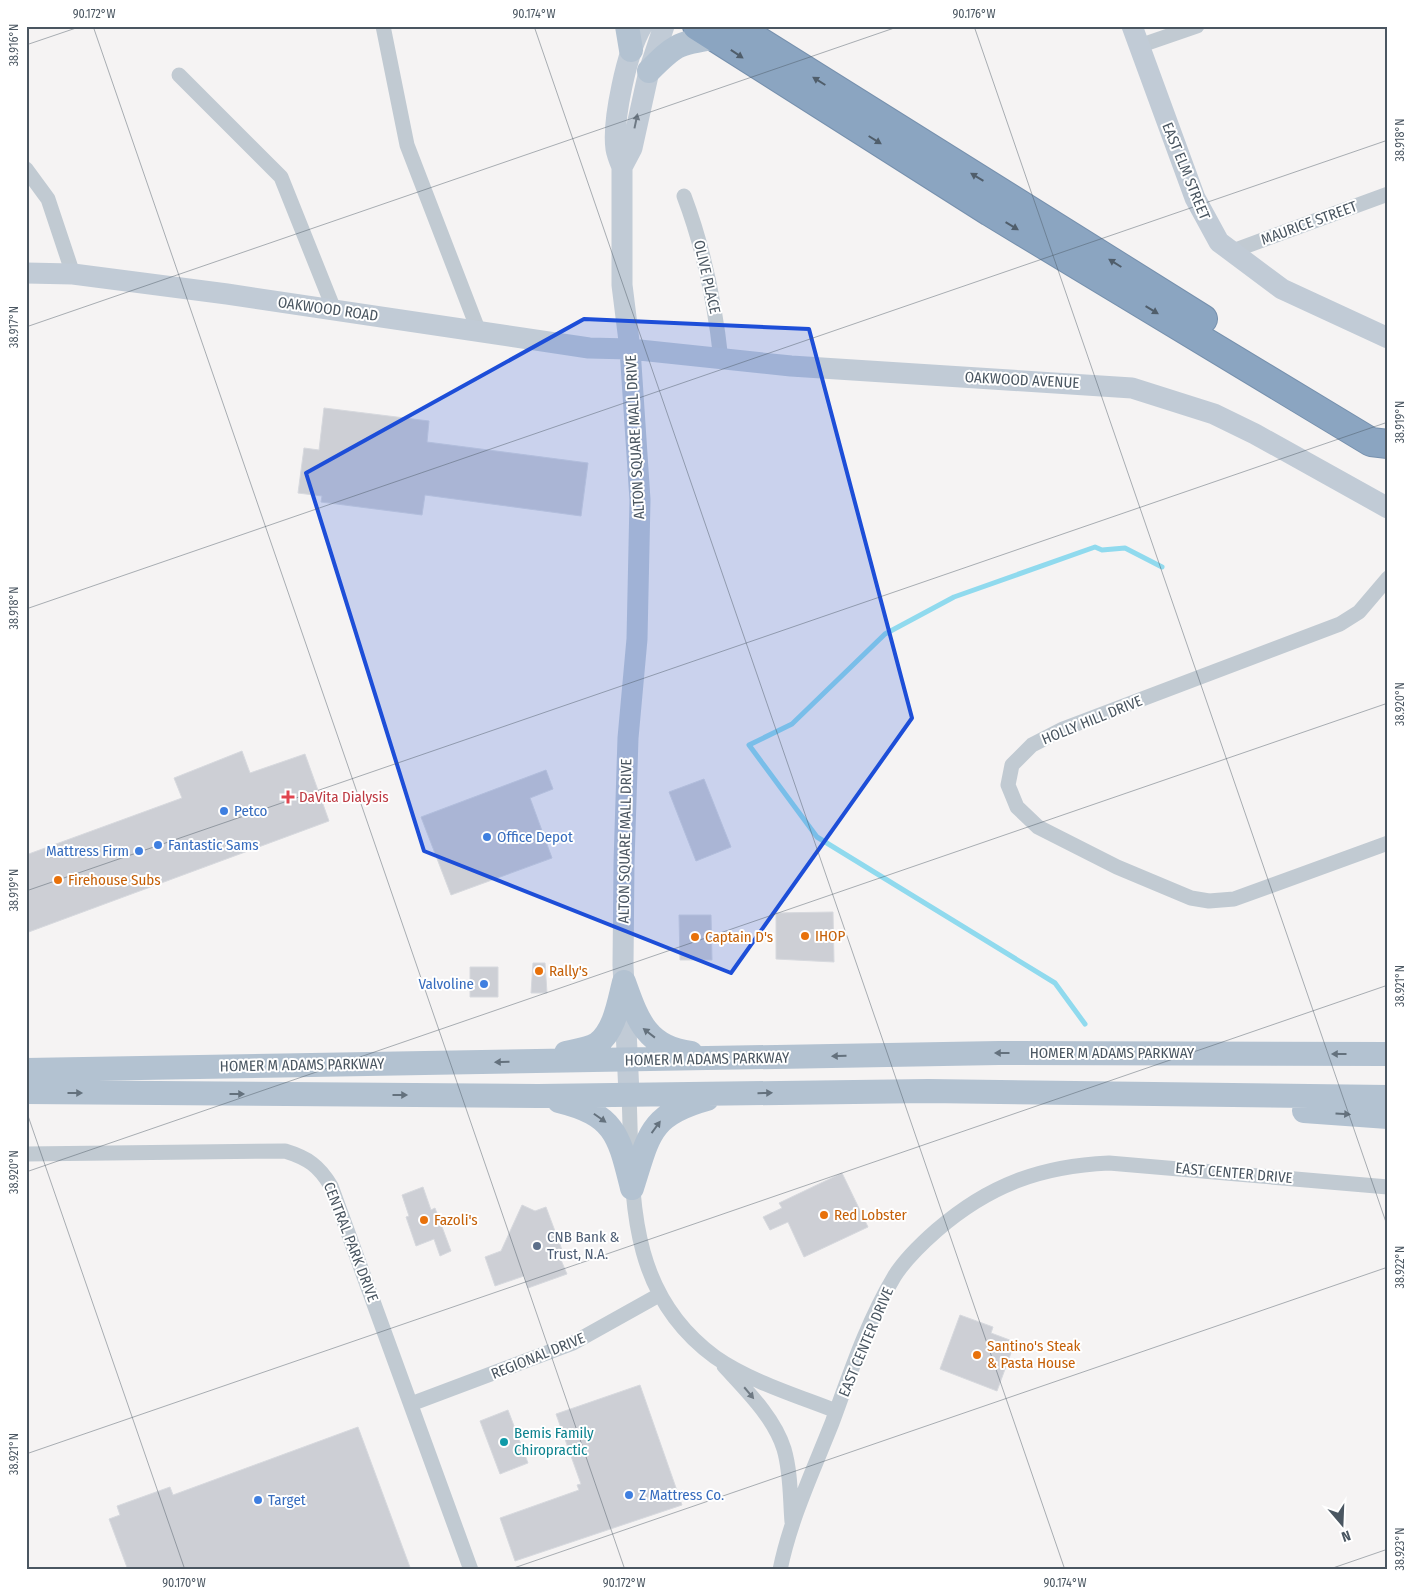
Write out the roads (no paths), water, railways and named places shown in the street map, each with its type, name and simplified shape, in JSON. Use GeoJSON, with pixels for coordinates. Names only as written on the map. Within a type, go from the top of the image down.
{"type":"FeatureCollection","features":[{"type":"Feature","properties":{"kind":"highway"},"geometry":{"type":"LineString","coordinates":[[715,30],[982,207],[1371,442],[1388,444]]}},
{"type":"Feature","properties":{"kind":"main road"},"geometry":{"type":"LineString","coordinates":[[627,26],[631,50]]}},
{"type":"Feature","properties":{"kind":"main road"},"geometry":{"type":"LineString","coordinates":[[649,71],[671,48],[715,30]]}},
{"type":"Feature","properties":{"kind":"main road"},"geometry":{"type":"LineString","coordinates":[[624,982],[643,1028],[664,1044],[680,1052],[727,1058]]}},
{"type":"Feature","properties":{"kind":"main road"},"geometry":{"type":"LineString","coordinates":[[530,1062],[597,1044],[607,1032],[615,1014],[624,982]]}},
{"type":"Feature","properties":{"kind":"main road","name":"HOMER M ADAMS PARKWAY"},"geometry":{"type":"LineString","coordinates":[[26,1070],[999,1053],[1388,1054]]}},
{"type":"Feature","properties":{"kind":"main road"},"geometry":{"type":"LineString","coordinates":[[928,1091],[1198,1103],[1388,1117]]}},
{"type":"Feature","properties":{"kind":"main road","name":"HOMER M ADAMS PARKWAY"},"geometry":{"type":"LineString","coordinates":[[26,1092],[538,1096],[928,1091],[1388,1097]]}},
{"type":"Feature","properties":{"kind":"main road"},"geometry":{"type":"LineString","coordinates":[[632,1188],[655,1126],[666,1116],[689,1104],[731,1093]]}},
{"type":"Feature","properties":{"kind":"main road"},"geometry":{"type":"LineString","coordinates":[[538,1096],[575,1105],[600,1117],[613,1129],[623,1154],[632,1188]]}},
{"type":"Feature","properties":{"kind":"street"},"geometry":{"type":"LineString","coordinates":[[383,26],[407,145],[479,332]]}},
{"type":"Feature","properties":{"kind":"street","name":"ALTON SQUARE MALL DRIVE"},"geometry":{"type":"LineString","coordinates":[[642,26],[631,50],[624,78],[616,133],[616,150],[622,168],[622,285],[630,349],[640,500],[637,639],[627,766],[624,982],[632,1188],[637,1232],[643,1256],[659,1295],[675,1318],[716,1357],[756,1378],[836,1411]]}},
{"type":"Feature","properties":{"kind":"street","name":"ALTON SQUARE MALL DRIVE"},"geometry":{"type":"LineString","coordinates":[[622,168],[632,148],[649,71],[664,26]]}},
{"type":"Feature","properties":{"kind":"street"},"geometry":{"type":"LineString","coordinates":[[1135,36],[1196,26]]}},
{"type":"Feature","properties":{"kind":"street","name":"EAST ELM STREET"},"geometry":{"type":"LineString","coordinates":[[1135,36],[1195,198],[1209,227],[1219,242],[1282,289],[1388,338]]}},
{"type":"Feature","properties":{"kind":"street"},"geometry":{"type":"LineString","coordinates":[[179,75],[281,177],[335,312]]}},
{"type":"Feature","properties":{"kind":"street"},"geometry":{"type":"LineString","coordinates":[[26,169],[48,199],[73,274]]}},
{"type":"Feature","properties":{"kind":"street","name":"MAURICE STREET"},"geometry":{"type":"LineString","coordinates":[[1230,252],[1388,194]]}},
{"type":"Feature","properties":{"kind":"street","name":"OLIVE PLACE"},"geometry":{"type":"LineString","coordinates":[[684,196],[696,228],[708,272],[717,322],[721,360]]}},
{"type":"Feature","properties":{"kind":"street","name":"OAKWOOD ROAD"},"geometry":{"type":"LineString","coordinates":[[26,273],[73,274],[227,294],[335,312],[589,348],[630,349]]}},
{"type":"Feature","properties":{"kind":"street","name":"OAKWOOD AVENUE"},"geometry":{"type":"LineString","coordinates":[[630,349],[721,360],[1132,388],[1214,414],[1255,434],[1388,508]]}},
{"type":"Feature","properties":{"kind":"street","name":"HOLLY HILL DRIVE"},"geometry":{"type":"LineString","coordinates":[[1388,578],[1359,612],[1340,624],[1063,729],[1032,745],[1012,765],[1008,785],[1017,807],[1038,827],[1167,890],[1200,900],[1234,899],[1388,844]]}},
{"type":"Feature","properties":{"kind":"street","name":"CENTRAL PARK DRIVE"},"geometry":{"type":"LineString","coordinates":[[26,1154],[285,1151],[306,1157],[321,1170],[331,1186],[471,1570]]}},
{"type":"Feature","properties":{"kind":"street","name":"EAST CENTER DRIVE"},"geometry":{"type":"LineString","coordinates":[[780,1570],[792,1527],[874,1314],[903,1264],[922,1242],[948,1220],[990,1192],[1013,1181],[1071,1166],[1109,1162],[1388,1187]]}},
{"type":"Feature","properties":{"kind":"street","name":"REGIONAL DRIVE"},"geometry":{"type":"LineString","coordinates":[[410,1404],[573,1343],[659,1295]]}},
{"type":"Feature","properties":{"kind":"street"},"geometry":{"type":"LineString","coordinates":[[716,1357],[747,1391],[775,1427],[784,1448],[788,1467],[792,1527]]}},
{"type":"Feature","properties":{"kind":"waterway"},"geometry":{"type":"LineString","coordinates":[[1085,1024],[1055,983],[817,837],[749,745],[792,724],[885,634],[954,597],[1095,547],[1102,550],[1125,548],[1162,567]]}},
{"type":"Feature","properties":{"kind":"place","name":"DaVita Dialysis"},"geometry":{"type":"Point","coordinates":[288,797]}},
{"type":"Feature","properties":{"kind":"place","name":"Petco"},"geometry":{"type":"Point","coordinates":[224,811]}},
{"type":"Feature","properties":{"kind":"place","name":"Office Depot"},"geometry":{"type":"Point","coordinates":[487,837]}},
{"type":"Feature","properties":{"kind":"place","name":"Fantastic Sams"},"geometry":{"type":"Point","coordinates":[158,845]}},
{"type":"Feature","properties":{"kind":"place","name":"Mattress Firm"},"geometry":{"type":"Point","coordinates":[139,851]}},
{"type":"Feature","properties":{"kind":"place","name":"Firehouse Subs"},"geometry":{"type":"Point","coordinates":[58,880]}},
{"type":"Feature","properties":{"kind":"place","name":"IHOP"},"geometry":{"type":"Point","coordinates":[805,936]}},
{"type":"Feature","properties":{"kind":"place","name":"Captain D's"},"geometry":{"type":"Point","coordinates":[695,937]}},
{"type":"Feature","properties":{"kind":"place","name":"Rally's"},"geometry":{"type":"Point","coordinates":[539,971]}},
{"type":"Feature","properties":{"kind":"place","name":"Valvoline"},"geometry":{"type":"Point","coordinates":[484,984]}},
{"type":"Feature","properties":{"kind":"place","name":"Red Lobster"},"geometry":{"type":"Point","coordinates":[824,1215]}},
{"type":"Feature","properties":{"kind":"place","name":"Fazoli's"},"geometry":{"type":"Point","coordinates":[424,1220]}},
{"type":"Feature","properties":{"kind":"place","name":"CNB Bank & Trust, N.A."},"geometry":{"type":"Point","coordinates":[537,1246]}},
{"type":"Feature","properties":{"kind":"place","name":"Santino's Steak & Pasta House"},"geometry":{"type":"Point","coordinates":[977,1355]}},
{"type":"Feature","properties":{"kind":"place","name":"Bemis Family Chiropractic"},"geometry":{"type":"Point","coordinates":[504,1442]}},
{"type":"Feature","properties":{"kind":"place","name":"Z Mattress Co."},"geometry":{"type":"Point","coordinates":[629,1495]}},
{"type":"Feature","properties":{"kind":"place","name":"Target"},"geometry":{"type":"Point","coordinates":[258,1500]}}]}
